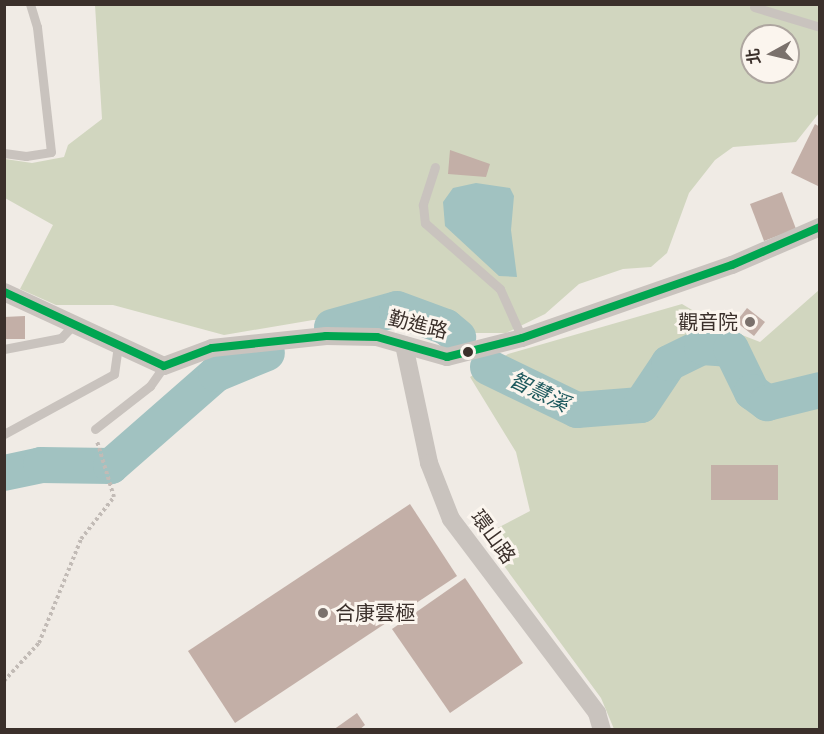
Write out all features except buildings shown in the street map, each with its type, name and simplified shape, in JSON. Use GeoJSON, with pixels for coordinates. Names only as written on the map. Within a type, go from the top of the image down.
{"type":"FeatureCollection","features":[{"type":"Feature","properties":{"kind":"street","name":"勤進路"},"geometry":{"type":"LineString","coordinates":[[164,366],[212,348],[274,339],[377,337],[447,357],[522,338],[567,319],[732,265],[819,227]]}},
{"type":"Feature","properties":{"kind":"street"},"geometry":{"type":"LineString","coordinates":[[4,292],[164,366]]}},
{"type":"Feature","properties":{"kind":"street","name":"環山路"},"geometry":{"type":"LineString","coordinates":[[404,345],[429,463],[451,519],[597,713],[602,729]]}},
{"type":"Feature","properties":{"kind":"lane"},"geometry":{"type":"LineString","coordinates":[[4,153],[26,156],[51,152],[37,27],[30,4]]}},
{"type":"Feature","properties":{"kind":"lane"},"geometry":{"type":"LineString","coordinates":[[754,7],[819,27]]}},
{"type":"Feature","properties":{"kind":"lane"},"geometry":{"type":"LineString","coordinates":[[435,167],[423,205],[425,223],[500,289],[522,338]]}},
{"type":"Feature","properties":{"kind":"lane"},"geometry":{"type":"LineString","coordinates":[[4,349],[61,338],[74,324]]}},
{"type":"Feature","properties":{"kind":"lane"},"geometry":{"type":"LineString","coordinates":[[4,434],[114,374],[118,344]]}},
{"type":"Feature","properties":{"kind":"lane"},"geometry":{"type":"LineString","coordinates":[[95,429],[150,386],[164,366]]}},
{"type":"Feature","properties":{"kind":"path"},"geometry":{"type":"LineString","coordinates":[[4,681],[39,643],[81,539],[114,497],[95,429]]}},
{"type":"Feature","properties":{"kind":"green space"},"geometry":{"type":"Polygon","coordinates":[[[95,5],[819,5],[819,113],[796,142],[733,147],[715,160],[689,193],[667,253],[651,267],[623,269],[579,284],[545,314],[506,333],[429,333],[384,318],[313,320],[224,335],[113,305],[56,305],[20,289],[53,225],[5,198],[5,159],[32,163],[64,157],[68,145],[102,119],[95,5]]]}},
{"type":"Feature","properties":{"kind":"green space"},"geometry":{"type":"Polygon","coordinates":[[[819,290],[819,729],[614,729],[601,698],[482,536],[530,511],[516,452],[470,377],[508,354],[682,304],[719,326],[760,342],[819,290]]]}},
{"type":"Feature","properties":{"kind":"water"},"geometry":{"type":"Polygon","coordinates":[[[476,183],[510,188],[514,196],[511,230],[517,277],[499,276],[445,226],[443,202],[453,188],[476,183]]]}},
{"type":"Feature","properties":{"kind":"waterway","name":"智慧溪"},"geometry":{"type":"LineString","coordinates":[[332,327],[397,309],[446,327],[458,337]]}},
{"type":"Feature","properties":{"kind":"waterway","name":"智慧溪"},"geometry":{"type":"LineString","coordinates":[[488,367],[577,410],[641,405],[669,363],[702,347],[731,349],[752,392],[767,403],[820,390]]}},
{"type":"Feature","properties":{"kind":"waterway","name":"智慧溪"},"geometry":{"type":"LineString","coordinates":[[4,473],[41,465],[111,466],[216,374],[267,353]]}},
{"type":"Feature","properties":{"kind":"transit line"},"geometry":{"type":"LineString","coordinates":[[4,292],[164,366],[212,348],[326,336],[377,337],[447,357],[522,338],[732,265],[820,227]]}},
{"type":"Feature","properties":{"kind":"place","name":"觀音院"},"geometry":{"type":"Point","coordinates":[750,322]}},
{"type":"Feature","properties":{"kind":"place","name":"合康雲極"},"geometry":{"type":"Point","coordinates":[323,613]}}]}
